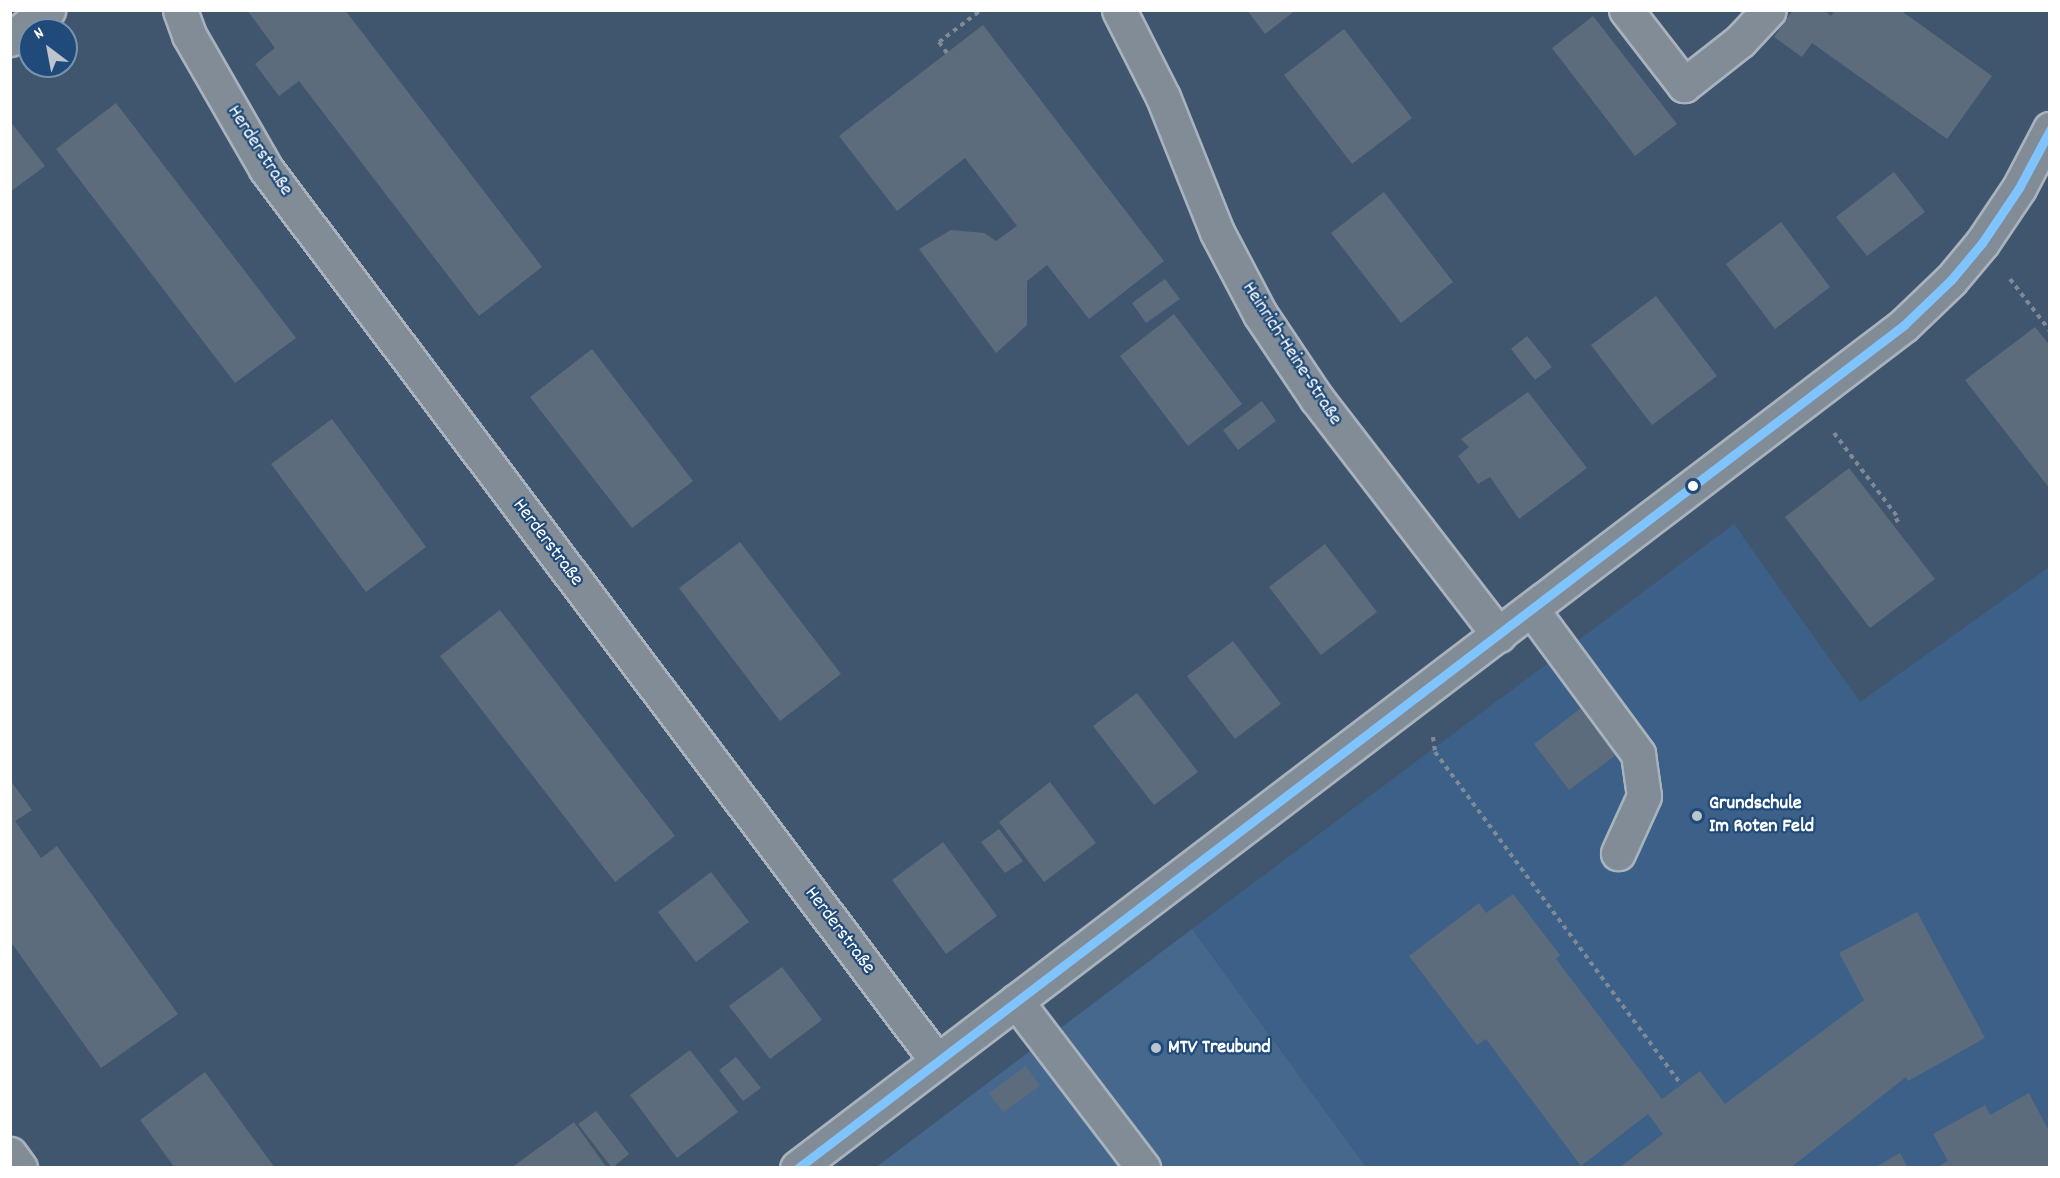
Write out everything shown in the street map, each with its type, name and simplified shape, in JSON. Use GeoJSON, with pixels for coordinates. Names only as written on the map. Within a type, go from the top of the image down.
{"type":"FeatureCollection","features":[{"type":"Feature","properties":{"kind":"street"},"geometry":{"type":"LineString","coordinates":[[10,39],[48,10]]}},
{"type":"Feature","properties":{"kind":"street","name":"Herderstraße"},"geometry":{"type":"LineString","coordinates":[[180,10],[189,35],[266,169],[937,1061]]}},
{"type":"Feature","properties":{"kind":"street","name":"Heinrich-Heine-Straße"},"geometry":{"type":"LineString","coordinates":[[1119,10],[1163,97],[1217,232],[1260,314],[1317,399],[1499,635]]}},
{"type":"Feature","properties":{"kind":"street"},"geometry":{"type":"LineString","coordinates":[[1626,10],[1684,85],[1740,40],[1769,10]]}},
{"type":"Feature","properties":{"kind":"street"},"geometry":{"type":"LineString","coordinates":[[797,1167],[1809,400],[1904,325],[1951,280],[1982,243],[2019,188],[2049,129]]}},
{"type":"Feature","properties":{"kind":"street"},"geometry":{"type":"LineString","coordinates":[[1532,610],[1638,754],[1644,796],[1618,853]]}},
{"type":"Feature","properties":{"kind":"street"},"geometry":{"type":"LineString","coordinates":[[1016,1001],[1143,1167]]}},
{"type":"Feature","properties":{"kind":"street"},"geometry":{"type":"LineString","coordinates":[[10,1154],[20,1167]]}},
{"type":"Feature","properties":{"kind":"path"},"geometry":{"type":"LineString","coordinates":[[947,53],[939,42],[981,10]]}},
{"type":"Feature","properties":{"kind":"path"},"geometry":{"type":"LineString","coordinates":[[1982,243],[2049,331]]}},
{"type":"Feature","properties":{"kind":"path"},"geometry":{"type":"LineString","coordinates":[[1809,400],[1899,519],[1892,524]]}},
{"type":"Feature","properties":{"kind":"path"},"geometry":{"type":"LineString","coordinates":[[1427,688],[1435,752],[1681,1084]]}},
{"type":"Feature","properties":{"kind":"shaded area","name":"Grundschule Im Roten Feld"},"geometry":{"type":"Polygon","coordinates":[[[1734,524],[1860,702],[2049,567],[2049,1167],[1366,1167],[1192,929],[1734,524]]]}},
{"type":"Feature","properties":{"kind":"shaded area","name":"MTV Treubund"},"geometry":{"type":"Polygon","coordinates":[[[1192,929],[1366,1167],[875,1168],[1192,929]]]}},
{"type":"Feature","properties":{"kind":"building"},"geometry":{"type":"Polygon","coordinates":[[[247,10],[345,10],[542,267],[479,316],[299,81],[279,96],[255,64],[275,48],[247,10]]]}},
{"type":"Feature","properties":{"kind":"building"},"geometry":{"type":"Polygon","coordinates":[[[1247,10],[1296,10],[1265,34],[1247,10]]]}},
{"type":"Feature","properties":{"kind":"building"},"geometry":{"type":"Polygon","coordinates":[[[1793,10],[1824,10],[1831,16],[1835,10],[1900,10],[1992,76],[1947,139],[1812,43],[1802,57],[1774,37],[1793,10]]]}},
{"type":"Feature","properties":{"kind":"building"},"geometry":{"type":"Polygon","coordinates":[[[1593,16],[1677,124],[1635,156],[1552,48],[1593,16]]]}},
{"type":"Feature","properties":{"kind":"building"},"geometry":{"type":"Polygon","coordinates":[[[983,25],[1164,261],[1089,319],[1047,265],[1027,281],[1027,325],[996,353],[919,249],[951,230],[984,233],[996,241],[1017,226],[965,158],[897,211],[839,136],[983,25]]]}},
{"type":"Feature","properties":{"kind":"building"},"geometry":{"type":"Polygon","coordinates":[[[1344,29],[1412,118],[1352,164],[1284,75],[1344,29]]]}},
{"type":"Feature","properties":{"kind":"building"},"geometry":{"type":"Polygon","coordinates":[[[116,103],[296,338],[235,383],[56,149],[116,103]]]}},
{"type":"Feature","properties":{"kind":"building"},"geometry":{"type":"Polygon","coordinates":[[[10,121],[45,166],[10,192],[10,121]]]}},
{"type":"Feature","properties":{"kind":"building"},"geometry":{"type":"Polygon","coordinates":[[[1894,172],[1925,212],[1867,256],[1836,217],[1894,172]]]}},
{"type":"Feature","properties":{"kind":"building"},"geometry":{"type":"Polygon","coordinates":[[[1384,192],[1453,282],[1401,323],[1331,233],[1384,192]]]}},
{"type":"Feature","properties":{"kind":"building"},"geometry":{"type":"Polygon","coordinates":[[[1781,222],[1830,287],[1775,329],[1726,264],[1781,222]]]}},
{"type":"Feature","properties":{"kind":"building"},"geometry":{"type":"Polygon","coordinates":[[[1165,279],[1180,299],[1146,323],[1132,303],[1165,279]]]}},
{"type":"Feature","properties":{"kind":"building"},"geometry":{"type":"Polygon","coordinates":[[[1656,296],[1717,376],[1652,425],[1591,345],[1656,296]]]}},
{"type":"Feature","properties":{"kind":"building"},"geometry":{"type":"Polygon","coordinates":[[[1174,314],[1242,404],[1188,446],[1120,356],[1174,314]]]}},
{"type":"Feature","properties":{"kind":"building"},"geometry":{"type":"Polygon","coordinates":[[[2035,327],[2050,346],[2050,489],[1965,380],[2035,327]]]}},
{"type":"Feature","properties":{"kind":"building"},"geometry":{"type":"Polygon","coordinates":[[[1527,336],[1552,367],[1535,380],[1511,349],[1527,336]]]}},
{"type":"Feature","properties":{"kind":"building"},"geometry":{"type":"Polygon","coordinates":[[[592,349],[693,481],[632,528],[530,397],[592,349]]]}},
{"type":"Feature","properties":{"kind":"building"},"geometry":{"type":"Polygon","coordinates":[[[1528,392],[1587,468],[1519,519],[1490,477],[1478,484],[1458,456],[1469,447],[1461,439],[1528,392]]]}},
{"type":"Feature","properties":{"kind":"building"},"geometry":{"type":"Polygon","coordinates":[[[1262,401],[1276,421],[1238,450],[1223,430],[1262,401]]]}},
{"type":"Feature","properties":{"kind":"building"},"geometry":{"type":"Polygon","coordinates":[[[332,419],[426,547],[366,592],[271,464],[332,419]]]}},
{"type":"Feature","properties":{"kind":"building"},"geometry":{"type":"Polygon","coordinates":[[[1849,468],[1935,579],[1870,628],[1785,517],[1849,468]]]}},
{"type":"Feature","properties":{"kind":"building"},"geometry":{"type":"Polygon","coordinates":[[[740,542],[841,674],[780,721],[679,588],[740,542]]]}},
{"type":"Feature","properties":{"kind":"building"},"geometry":{"type":"Polygon","coordinates":[[[1325,544],[1377,612],[1321,655],[1269,587],[1325,544]]]}},
{"type":"Feature","properties":{"kind":"building"},"geometry":{"type":"Polygon","coordinates":[[[500,610],[675,836],[615,882],[440,656],[500,610]]]}},
{"type":"Feature","properties":{"kind":"building"},"geometry":{"type":"Polygon","coordinates":[[[1233,641],[1281,704],[1235,739],[1187,676],[1233,641]]]}},
{"type":"Feature","properties":{"kind":"building"},"geometry":{"type":"Polygon","coordinates":[[[1137,693],[1198,772],[1154,805],[1093,726],[1137,693]]]}},
{"type":"Feature","properties":{"kind":"building"},"geometry":{"type":"Polygon","coordinates":[[[1581,708],[1616,755],[1569,790],[1534,744],[1581,708]]]}},
{"type":"Feature","properties":{"kind":"building"},"geometry":{"type":"Polygon","coordinates":[[[10,780],[32,810],[15,821],[41,858],[57,846],[178,1014],[101,1068],[10,941],[10,780]]]}},
{"type":"Feature","properties":{"kind":"building"},"geometry":{"type":"Polygon","coordinates":[[[1050,782],[1096,843],[1044,882],[999,822],[1050,782]]]}},
{"type":"Feature","properties":{"kind":"building"},"geometry":{"type":"Polygon","coordinates":[[[999,829],[1023,861],[1005,873],[981,842],[999,829]]]}},
{"type":"Feature","properties":{"kind":"building"},"geometry":{"type":"Polygon","coordinates":[[[943,842],[997,916],[946,954],[892,880],[943,842]]]}},
{"type":"Feature","properties":{"kind":"building"},"geometry":{"type":"Polygon","coordinates":[[[711,872],[749,922],[696,962],[658,912],[711,872]]]}},
{"type":"Feature","properties":{"kind":"building"},"geometry":{"type":"Polygon","coordinates":[[[1513,894],[1560,955],[1556,959],[1662,1099],[1700,1071],[1725,1104],[1864,1000],[1839,953],[1917,912],[1985,1038],[1908,1081],[1906,1077],[1790,1168],[1619,1168],[1663,1134],[1648,1114],[1581,1166],[1486,1039],[1477,1045],[1409,956],[1479,903],[1486,913],[1513,894]]]}},
{"type":"Feature","properties":{"kind":"building"},"geometry":{"type":"Polygon","coordinates":[[[782,967],[822,1020],[770,1059],[729,1006],[782,967]]]}},
{"type":"Feature","properties":{"kind":"building"},"geometry":{"type":"Polygon","coordinates":[[[690,1050],[738,1112],[677,1158],[630,1095],[690,1050]]]}},
{"type":"Feature","properties":{"kind":"building"},"geometry":{"type":"Polygon","coordinates":[[[736,1057],[761,1088],[743,1101],[719,1070],[736,1057]]]}},
{"type":"Feature","properties":{"kind":"building"},"geometry":{"type":"Polygon","coordinates":[[[1026,1066],[1040,1086],[1003,1112],[989,1093],[1026,1066]]]}},
{"type":"Feature","properties":{"kind":"building"},"geometry":{"type":"Polygon","coordinates":[[[205,1072],[275,1168],[175,1168],[140,1120],[205,1072]]]}},
{"type":"Feature","properties":{"kind":"building"},"geometry":{"type":"Polygon","coordinates":[[[2029,1093],[2050,1133],[2050,1168],[1936,1168],[1948,1161],[1933,1134],[1985,1105],[1990,1115],[2029,1093]]]}},
{"type":"Feature","properties":{"kind":"building"},"geometry":{"type":"Polygon","coordinates":[[[596,1111],[629,1154],[612,1168],[578,1124],[596,1111]]]}},
{"type":"Feature","properties":{"kind":"building"},"geometry":{"type":"Polygon","coordinates":[[[574,1122],[607,1168],[511,1168],[574,1122]]]}},
{"type":"Feature","properties":{"kind":"building"},"geometry":{"type":"Polygon","coordinates":[[[1900,1153],[1908,1168],[1874,1168],[1900,1153]]]}},
{"type":"Feature","properties":{"kind":"transit line"},"geometry":{"type":"LineString","coordinates":[[798,1168],[1904,325],[1951,280],[1982,243],[2019,188],[2050,130]]}},
{"type":"Feature","properties":{"kind":"place","name":"Grundschule Im Roten Feld"},"geometry":{"type":"Point","coordinates":[1697,816]}},
{"type":"Feature","properties":{"kind":"place","name":"MTV Treubund"},"geometry":{"type":"Point","coordinates":[1156,1048]}}]}
